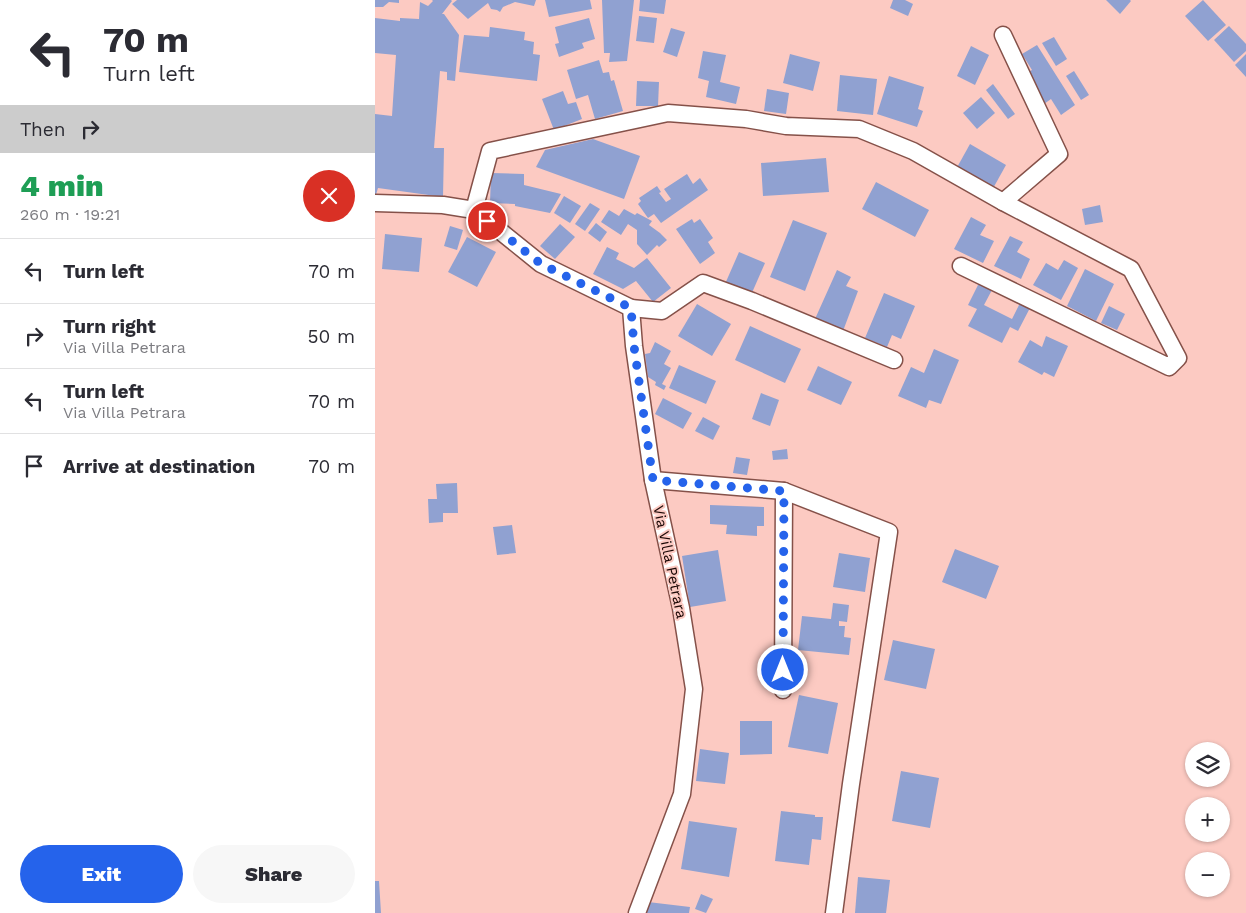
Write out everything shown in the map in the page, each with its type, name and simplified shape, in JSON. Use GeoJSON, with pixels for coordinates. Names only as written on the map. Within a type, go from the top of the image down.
{"type":"FeatureCollection","features":[{"type":"Feature","properties":{"kind":"street"},"geometry":{"type":"LineString","coordinates":[[1003,35],[1059,154],[1003,202]]}},
{"type":"Feature","properties":{"kind":"street"},"geometry":{"type":"LineString","coordinates":[[474,210],[490,151],[668,113],[746,120],[786,126],[859,129],[913,151],[1003,202],[1131,269],[1178,358],[1169,367],[961,266]]}},
{"type":"Feature","properties":{"kind":"street"},"geometry":{"type":"LineString","coordinates":[[375,203],[443,205],[474,210],[541,264],[631,308],[662,311],[703,283],[752,301],[894,360]]}},
{"type":"Feature","properties":{"kind":"street","name":"Via Villa Petrara"},"geometry":{"type":"LineString","coordinates":[[631,308],[634,346],[653,480],[681,608],[694,689],[682,794],[637,913]]}},
{"type":"Feature","properties":{"kind":"street"},"geometry":{"type":"LineString","coordinates":[[653,480],[784,491],[889,532],[851,784],[834,913]]}},
{"type":"Feature","properties":{"kind":"street"},"geometry":{"type":"LineString","coordinates":[[783,690],[784,491]]}},
{"type":"Feature","properties":{"kind":"building"},"geometry":{"type":"Polygon","coordinates":[[[375,0],[399,0],[399,3],[389,2],[383,7],[375,7],[375,0]]]}},
{"type":"Feature","properties":{"kind":"building"},"geometry":{"type":"Polygon","coordinates":[[[432,0],[452,1],[442,14],[444,14],[459,35],[455,81],[447,80],[447,72],[440,71],[434,148],[444,148],[443,197],[378,188],[375,198],[375,114],[392,116],[396,55],[375,53],[375,18],[400,21],[400,18],[419,19],[420,2],[428,6],[432,0]]]}},
{"type":"Feature","properties":{"kind":"building"},"geometry":{"type":"Polygon","coordinates":[[[457,0],[536,0],[534,6],[515,2],[503,7],[500,12],[491,9],[488,3],[468,19],[452,4],[457,0]]]}},
{"type":"Feature","properties":{"kind":"building"},"geometry":{"type":"Polygon","coordinates":[[[545,0],[590,0],[592,9],[549,17],[545,0]]]}},
{"type":"Feature","properties":{"kind":"building"},"geometry":{"type":"Polygon","coordinates":[[[602,0],[634,0],[627,61],[609,62],[610,53],[604,53],[602,0]]]}},
{"type":"Feature","properties":{"kind":"building"},"geometry":{"type":"Polygon","coordinates":[[[640,0],[666,0],[664,14],[639,11],[640,0]]]}},
{"type":"Feature","properties":{"kind":"building"},"geometry":{"type":"Polygon","coordinates":[[[893,0],[905,0],[913,4],[908,16],[890,8],[893,0]]]}},
{"type":"Feature","properties":{"kind":"building"},"geometry":{"type":"Polygon","coordinates":[[[1106,0],[1130,0],[1131,1],[1120,14],[1106,0]]]}},
{"type":"Feature","properties":{"kind":"building"},"geometry":{"type":"Polygon","coordinates":[[[1203,0],[1226,25],[1208,41],[1185,16],[1203,0]]]}},
{"type":"Feature","properties":{"kind":"building"},"geometry":{"type":"Polygon","coordinates":[[[639,16],[657,18],[654,43],[636,41],[639,16]]]}},
{"type":"Feature","properties":{"kind":"building"},"geometry":{"type":"Polygon","coordinates":[[[589,18],[595,39],[582,43],[584,48],[559,57],[555,44],[559,43],[555,27],[589,18]]]}},
{"type":"Feature","properties":{"kind":"building"},"geometry":{"type":"Polygon","coordinates":[[[1229,26],[1246,44],[1246,51],[1234,62],[1214,40],[1229,26]]]}},
{"type":"Feature","properties":{"kind":"building"},"geometry":{"type":"Polygon","coordinates":[[[490,27],[525,32],[524,40],[534,42],[533,54],[540,55],[537,81],[459,72],[464,35],[489,37],[490,27]]]}},
{"type":"Feature","properties":{"kind":"building"},"geometry":{"type":"Polygon","coordinates":[[[671,28],[685,32],[677,57],[663,52],[671,28]]]}},
{"type":"Feature","properties":{"kind":"building"},"geometry":{"type":"Polygon","coordinates":[[[1054,37],[1067,59],[1056,66],[1042,43],[1054,37]]]}},
{"type":"Feature","properties":{"kind":"building"},"geometry":{"type":"Polygon","coordinates":[[[1037,45],[1075,105],[1061,115],[1051,99],[1044,104],[1024,74],[1032,70],[1022,54],[1037,45]]]}},
{"type":"Feature","properties":{"kind":"building"},"geometry":{"type":"Polygon","coordinates":[[[971,46],[989,55],[975,85],[957,76],[971,46]]]}},
{"type":"Feature","properties":{"kind":"building"},"geometry":{"type":"Polygon","coordinates":[[[703,51],[726,55],[720,82],[740,87],[736,104],[706,97],[709,81],[698,78],[703,51]]]}},
{"type":"Feature","properties":{"kind":"building"},"geometry":{"type":"Polygon","coordinates":[[[790,54],[820,62],[813,91],[783,83],[790,54]]]}},
{"type":"Feature","properties":{"kind":"building"},"geometry":{"type":"Polygon","coordinates":[[[1246,54],[1246,77],[1235,65],[1246,54]]]}},
{"type":"Feature","properties":{"kind":"building"},"geometry":{"type":"Polygon","coordinates":[[[599,60],[603,73],[609,72],[611,81],[614,80],[623,111],[595,119],[588,95],[576,99],[567,70],[599,60]]]}},
{"type":"Feature","properties":{"kind":"building"},"geometry":{"type":"Polygon","coordinates":[[[1074,71],[1089,95],[1081,100],[1066,76],[1074,71]]]}},
{"type":"Feature","properties":{"kind":"building"},"geometry":{"type":"Polygon","coordinates":[[[840,75],[877,79],[873,115],[837,111],[840,75]]]}},
{"type":"Feature","properties":{"kind":"building"},"geometry":{"type":"Polygon","coordinates":[[[889,76],[924,87],[918,109],[923,111],[917,127],[877,114],[889,76]]]}},
{"type":"Feature","properties":{"kind":"building"},"geometry":{"type":"Polygon","coordinates":[[[637,81],[659,82],[658,106],[636,106],[637,81]]]}},
{"type":"Feature","properties":{"kind":"building"},"geometry":{"type":"Polygon","coordinates":[[[993,84],[1015,114],[1008,119],[986,90],[993,84]]]}},
{"type":"Feature","properties":{"kind":"building"},"geometry":{"type":"Polygon","coordinates":[[[767,89],[789,93],[786,114],[764,111],[767,89]]]}},
{"type":"Feature","properties":{"kind":"building"},"geometry":{"type":"Polygon","coordinates":[[[563,91],[568,104],[576,102],[582,119],[554,130],[542,99],[563,91]]]}},
{"type":"Feature","properties":{"kind":"building"},"geometry":{"type":"Polygon","coordinates":[[[981,97],[995,113],[977,129],[963,113],[981,97]]]}},
{"type":"Feature","properties":{"kind":"building"},"geometry":{"type":"Polygon","coordinates":[[[593,139],[640,156],[624,199],[536,167],[545,150],[593,139]]]}},
{"type":"Feature","properties":{"kind":"building"},"geometry":{"type":"Polygon","coordinates":[[[970,144],[1006,165],[991,192],[955,171],[970,144]]]}},
{"type":"Feature","properties":{"kind":"building"},"geometry":{"type":"Polygon","coordinates":[[[826,158],[829,192],[763,196],[761,163],[826,158]]]}},
{"type":"Feature","properties":{"kind":"building"},"geometry":{"type":"Polygon","coordinates":[[[491,173],[524,174],[524,185],[561,194],[550,213],[515,206],[515,204],[490,203],[491,173]]]}},
{"type":"Feature","properties":{"kind":"building"},"geometry":{"type":"Polygon","coordinates":[[[687,174],[693,184],[700,178],[708,190],[661,223],[654,214],[648,218],[638,204],[641,201],[639,198],[657,186],[661,192],[659,193],[666,202],[671,199],[664,189],[687,174]]]}},
{"type":"Feature","properties":{"kind":"building"},"geometry":{"type":"Polygon","coordinates":[[[876,182],[929,210],[915,237],[862,209],[876,182]]]}},
{"type":"Feature","properties":{"kind":"building"},"geometry":{"type":"Polygon","coordinates":[[[564,196],[581,206],[570,223],[554,213],[564,196]]]}},
{"type":"Feature","properties":{"kind":"building"},"geometry":{"type":"Polygon","coordinates":[[[590,203],[600,209],[585,231],[575,224],[590,203]]]}},
{"type":"Feature","properties":{"kind":"building"},"geometry":{"type":"Polygon","coordinates":[[[1100,205],[1103,222],[1085,225],[1082,209],[1100,205]]]}},
{"type":"Feature","properties":{"kind":"building"},"geometry":{"type":"Polygon","coordinates":[[[624,209],[652,221],[649,225],[667,240],[659,247],[657,245],[647,255],[637,244],[637,230],[628,224],[621,235],[601,222],[609,210],[619,216],[624,209]]]}},
{"type":"Feature","properties":{"kind":"building"},"geometry":{"type":"Polygon","coordinates":[[[971,217],[986,225],[980,235],[994,241],[983,263],[954,249],[971,217]]]}},
{"type":"Feature","properties":{"kind":"building"},"geometry":{"type":"Polygon","coordinates":[[[692,219],[694,223],[700,219],[713,238],[708,242],[715,253],[700,264],[676,229],[692,219]]]}},
{"type":"Feature","properties":{"kind":"building"},"geometry":{"type":"Polygon","coordinates":[[[793,220],[827,233],[805,291],[770,277],[793,220]]]}},
{"type":"Feature","properties":{"kind":"building"},"geometry":{"type":"Polygon","coordinates":[[[596,223],[607,232],[600,242],[588,233],[596,223]]]}},
{"type":"Feature","properties":{"kind":"building"},"geometry":{"type":"Polygon","coordinates":[[[560,224],[575,237],[555,259],[540,246],[560,224]]]}},
{"type":"Feature","properties":{"kind":"building"},"geometry":{"type":"Polygon","coordinates":[[[450,226],[463,230],[457,250],[444,246],[450,226]]]}},
{"type":"Feature","properties":{"kind":"building"},"geometry":{"type":"Polygon","coordinates":[[[385,234],[422,238],[419,272],[382,269],[385,234]]]}},
{"type":"Feature","properties":{"kind":"building"},"geometry":{"type":"Polygon","coordinates":[[[1010,236],[1023,242],[1017,252],[1030,259],[1021,279],[994,266],[1010,236]]]}},
{"type":"Feature","properties":{"kind":"building"},"geometry":{"type":"Polygon","coordinates":[[[467,237],[496,252],[477,287],[448,272],[467,237]]]}},
{"type":"Feature","properties":{"kind":"building"},"geometry":{"type":"Polygon","coordinates":[[[607,247],[619,253],[616,259],[634,268],[647,258],[671,288],[653,302],[636,281],[623,289],[593,274],[607,247]]]}},
{"type":"Feature","properties":{"kind":"building"},"geometry":{"type":"Polygon","coordinates":[[[739,252],[765,263],[751,295],[725,284],[739,252]]]}},
{"type":"Feature","properties":{"kind":"building"},"geometry":{"type":"Polygon","coordinates":[[[1064,260],[1078,268],[1061,300],[1033,285],[1046,263],[1058,270],[1064,260]]]}},
{"type":"Feature","properties":{"kind":"building"},"geometry":{"type":"Polygon","coordinates":[[[1085,269],[1114,284],[1096,321],[1067,306],[1085,269]]]}},
{"type":"Feature","properties":{"kind":"building"},"geometry":{"type":"Polygon","coordinates":[[[837,270],[851,277],[846,286],[858,291],[843,331],[815,319],[837,270]]]}},
{"type":"Feature","properties":{"kind":"building"},"geometry":{"type":"Polygon","coordinates":[[[980,281],[993,288],[984,305],[1012,319],[1021,301],[1031,306],[1018,331],[1010,327],[1002,343],[968,326],[977,309],[968,305],[980,281]]]}},
{"type":"Feature","properties":{"kind":"building"},"geometry":{"type":"Polygon","coordinates":[[[884,293],[915,306],[901,339],[892,335],[887,347],[865,338],[884,293]]]}},
{"type":"Feature","properties":{"kind":"building"},"geometry":{"type":"Polygon","coordinates":[[[697,304],[731,324],[712,356],[678,336],[697,304]]]}},
{"type":"Feature","properties":{"kind":"building"},"geometry":{"type":"Polygon","coordinates":[[[1109,306],[1125,314],[1117,330],[1101,323],[1109,306]]]}},
{"type":"Feature","properties":{"kind":"building"},"geometry":{"type":"Polygon","coordinates":[[[750,326],[801,349],[785,383],[735,360],[750,326]]]}},
{"type":"Feature","properties":{"kind":"building"},"geometry":{"type":"Polygon","coordinates":[[[1046,336],[1068,346],[1054,377],[1044,372],[1042,375],[1018,362],[1030,340],[1042,347],[1046,336]]]}},
{"type":"Feature","properties":{"kind":"building"},"geometry":{"type":"Polygon","coordinates":[[[655,342],[671,351],[664,364],[671,368],[662,384],[666,386],[664,390],[655,385],[656,382],[648,377],[645,354],[650,353],[655,342]]]}},
{"type":"Feature","properties":{"kind":"building"},"geometry":{"type":"Polygon","coordinates":[[[934,349],[959,360],[941,404],[929,400],[926,408],[898,396],[911,367],[924,373],[934,349]]]}},
{"type":"Feature","properties":{"kind":"building"},"geometry":{"type":"Polygon","coordinates":[[[679,365],[716,381],[706,404],[669,388],[679,365]]]}},
{"type":"Feature","properties":{"kind":"building"},"geometry":{"type":"Polygon","coordinates":[[[818,366],[852,382],[841,405],[807,390],[818,366]]]}},
{"type":"Feature","properties":{"kind":"building"},"geometry":{"type":"Polygon","coordinates":[[[761,393],[779,400],[770,426],[752,419],[761,393]]]}},
{"type":"Feature","properties":{"kind":"building"},"geometry":{"type":"Polygon","coordinates":[[[663,398],[692,413],[683,429],[655,414],[663,398]]]}},
{"type":"Feature","properties":{"kind":"building"},"geometry":{"type":"Polygon","coordinates":[[[703,417],[720,426],[713,440],[695,431],[703,417]]]}},
{"type":"Feature","properties":{"kind":"building"},"geometry":{"type":"Polygon","coordinates":[[[787,449],[788,459],[773,460],[772,451],[787,449]]]}},
{"type":"Feature","properties":{"kind":"building"},"geometry":{"type":"Polygon","coordinates":[[[736,457],[750,459],[747,475],[733,473],[736,457]]]}},
{"type":"Feature","properties":{"kind":"building"},"geometry":{"type":"Polygon","coordinates":[[[457,483],[458,513],[443,513],[443,522],[429,523],[428,499],[437,499],[436,484],[457,483]]]}},
{"type":"Feature","properties":{"kind":"building"},"geometry":{"type":"Polygon","coordinates":[[[710,505],[764,507],[764,526],[757,526],[757,536],[726,534],[727,525],[710,524],[710,505]]]}},
{"type":"Feature","properties":{"kind":"building"},"geometry":{"type":"Polygon","coordinates":[[[512,525],[516,553],[497,555],[493,527],[512,525]]]}},
{"type":"Feature","properties":{"kind":"building"},"geometry":{"type":"Polygon","coordinates":[[[955,549],[999,566],[986,599],[942,582],[955,549]]]}},
{"type":"Feature","properties":{"kind":"building"},"geometry":{"type":"Polygon","coordinates":[[[718,550],[726,601],[690,607],[682,556],[718,550]]]}},
{"type":"Feature","properties":{"kind":"building"},"geometry":{"type":"Polygon","coordinates":[[[839,553],[870,558],[865,592],[833,587],[839,553]]]}},
{"type":"Feature","properties":{"kind":"building"},"geometry":{"type":"Polygon","coordinates":[[[833,603],[849,605],[847,622],[839,621],[839,626],[845,626],[844,637],[851,638],[849,655],[798,650],[802,616],[831,619],[833,603]]]}},
{"type":"Feature","properties":{"kind":"building"},"geometry":{"type":"Polygon","coordinates":[[[893,640],[935,649],[926,689],[884,680],[893,640]]]}},
{"type":"Feature","properties":{"kind":"building"},"geometry":{"type":"Polygon","coordinates":[[[799,695],[838,703],[828,754],[788,747],[799,695]]]}},
{"type":"Feature","properties":{"kind":"building"},"geometry":{"type":"Polygon","coordinates":[[[740,721],[772,721],[772,754],[740,755],[740,721]]]}},
{"type":"Feature","properties":{"kind":"building"},"geometry":{"type":"Polygon","coordinates":[[[700,749],[729,753],[725,784],[696,781],[700,749]]]}},
{"type":"Feature","properties":{"kind":"building"},"geometry":{"type":"Polygon","coordinates":[[[901,771],[939,778],[930,828],[892,821],[901,771]]]}},
{"type":"Feature","properties":{"kind":"building"},"geometry":{"type":"Polygon","coordinates":[[[781,811],[823,817],[821,840],[812,839],[809,865],[775,861],[781,811]]]}},
{"type":"Feature","properties":{"kind":"building"},"geometry":{"type":"Polygon","coordinates":[[[689,821],[737,828],[729,877],[681,869],[689,821]]]}},
{"type":"Feature","properties":{"kind":"building"},"geometry":{"type":"Polygon","coordinates":[[[858,877],[890,880],[886,913],[855,913],[858,877]]]}},
{"type":"Feature","properties":{"kind":"building"},"geometry":{"type":"Polygon","coordinates":[[[375,881],[379,881],[381,913],[375,913],[375,881]]]}},
{"type":"Feature","properties":{"kind":"building"},"geometry":{"type":"Polygon","coordinates":[[[701,894],[713,899],[706,913],[695,909],[701,894]]]}},
{"type":"Feature","properties":{"kind":"building"},"geometry":{"type":"Polygon","coordinates":[[[648,902],[690,907],[689,913],[647,913],[648,902]]]}},
{"type":"Feature","properties":{"kind":"route"},"geometry":{"type":"LineString","coordinates":[[487,221],[541,264],[631,308],[634,346],[653,480],[784,491],[783,670]]}}]}
